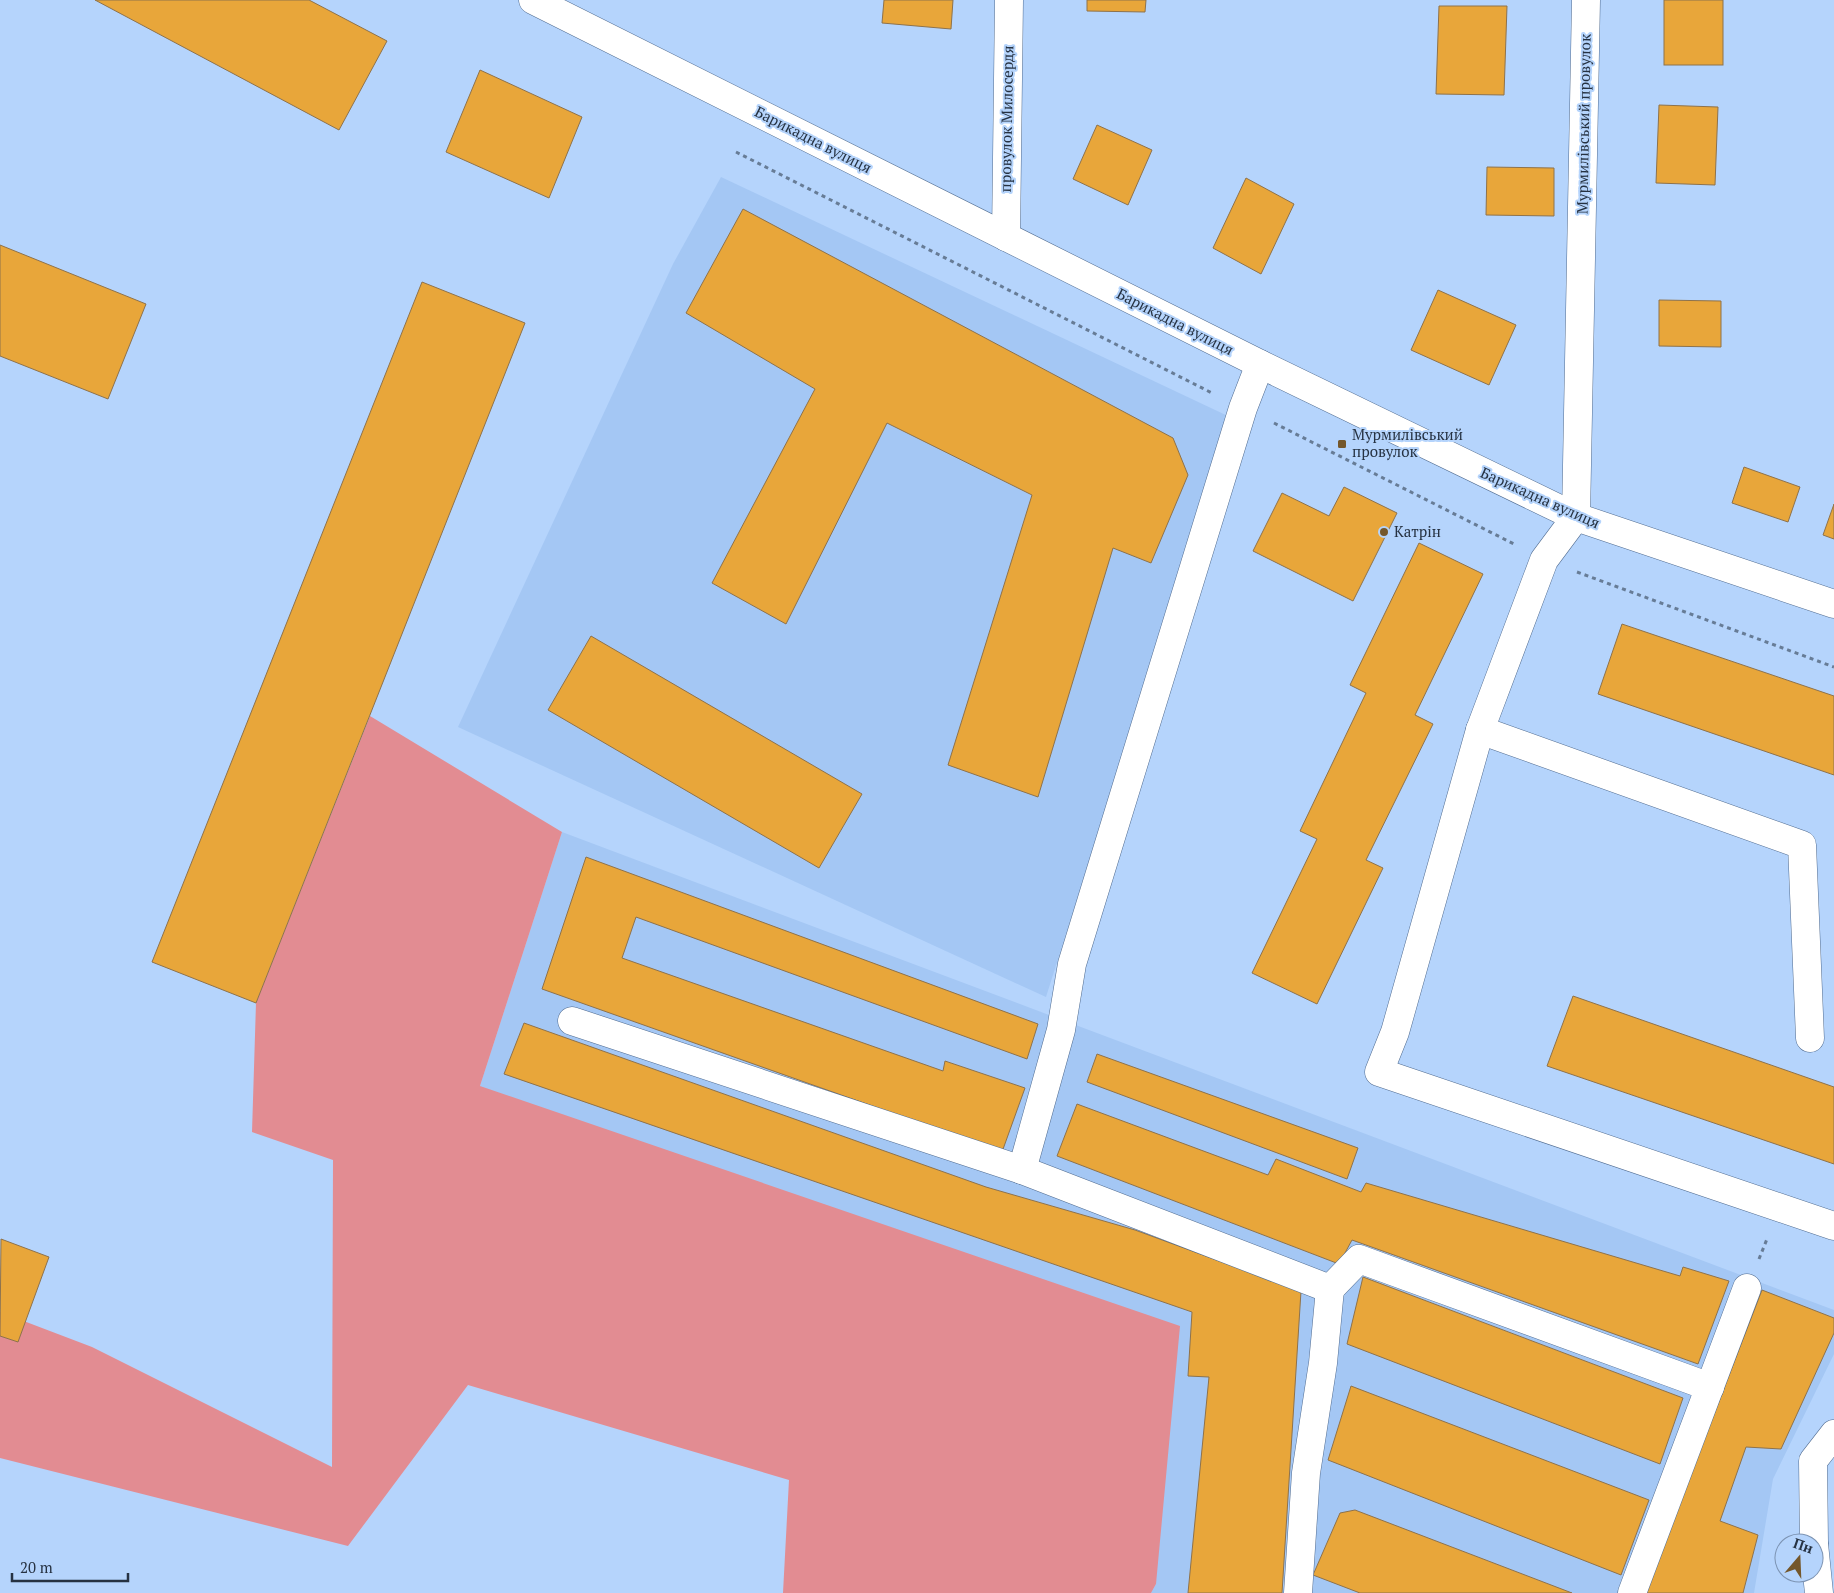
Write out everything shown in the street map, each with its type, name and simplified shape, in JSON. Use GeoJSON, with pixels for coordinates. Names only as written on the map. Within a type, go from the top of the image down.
{"type":"FeatureCollection","features":[{"type":"Feature","properties":{"kind":"street","name":"Барикадна вулиця"},"geometry":{"type":"LineString","coordinates":[[533,0],[1260,364],[1576,517],[1834,604]]}},
{"type":"Feature","properties":{"kind":"street","name":"провулок Милосердя"},"geometry":{"type":"LineString","coordinates":[[1006,237],[1009,0]]}},
{"type":"Feature","properties":{"kind":"street","name":"Мурмилівський провулок"},"geometry":{"type":"LineString","coordinates":[[1576,517],[1586,0]]}},
{"type":"Feature","properties":{"kind":"street"},"geometry":{"type":"LineString","coordinates":[[1022,1170],[1060,1030],[1072,964],[1243,408],[1260,364]]}},
{"type":"Feature","properties":{"kind":"street"},"geometry":{"type":"LineString","coordinates":[[1576,517],[1544,560],[1480,730],[1395,1032],[1379,1072],[1834,1226]]}},
{"type":"Feature","properties":{"kind":"street"},"geometry":{"type":"LineString","coordinates":[[1480,730],[1802,846],[1810,1038]]}},
{"type":"Feature","properties":{"kind":"street"},"geometry":{"type":"LineString","coordinates":[[572,1021],[1022,1170],[1330,1289]]}},
{"type":"Feature","properties":{"kind":"street"},"geometry":{"type":"LineString","coordinates":[[1298,1593],[1306,1473],[1323,1362],[1330,1289],[1359,1259],[1710,1387]]}},
{"type":"Feature","properties":{"kind":"street"},"geometry":{"type":"LineString","coordinates":[[1632,1593],[1748,1288]]}},
{"type":"Feature","properties":{"kind":"street"},"geometry":{"type":"LineString","coordinates":[[1814,1533],[1813,1461],[1834,1434]]}},
{"type":"Feature","properties":{"kind":"path"},"geometry":{"type":"LineString","coordinates":[[736,152],[1544,560],[1834,666]]}},
{"type":"Feature","properties":{"kind":"path"},"geometry":{"type":"LineString","coordinates":[[1748,1288],[1779,1208]]}},
{"type":"Feature","properties":{"kind":"shaded area"},"geometry":{"type":"Polygon","coordinates":[[[721,177],[1230,417],[1046,997],[458,727],[673,264],[721,177]]]}},
{"type":"Feature","properties":{"kind":"shaded area"},"geometry":{"type":"Polygon","coordinates":[[[370,716],[562,832],[480,1086],[1180,1326],[1156,1584],[1151,1593],[783,1593],[789,1480],[468,1385],[348,1546],[0,1458],[0,1312],[92,1347],[332,1467],[333,1160],[252,1132],[256,1003],[370,716]]]}},
{"type":"Feature","properties":{"kind":"shaded area"},"geometry":{"type":"Polygon","coordinates":[[[562,832],[1834,1310],[1834,1354],[1773,1479],[1754,1593],[1151,1593],[1156,1584],[480,1086],[562,832]]]}},
{"type":"Feature","properties":{"kind":"building"},"geometry":{"type":"Polygon","coordinates":[[[95,0],[309,0],[387,41],[339,130],[95,0]]]}},
{"type":"Feature","properties":{"kind":"building"},"geometry":{"type":"Polygon","coordinates":[[[884,0],[953,0],[951,29],[882,23],[884,0]]]}},
{"type":"Feature","properties":{"kind":"building"},"geometry":{"type":"Polygon","coordinates":[[[1087,0],[1146,0],[1145,12],[1087,11],[1087,0]]]}},
{"type":"Feature","properties":{"kind":"building"},"geometry":{"type":"Polygon","coordinates":[[[1664,0],[1723,0],[1723,65],[1664,65],[1664,0]]]}},
{"type":"Feature","properties":{"kind":"building"},"geometry":{"type":"Polygon","coordinates":[[[1439,6],[1507,6],[1504,95],[1436,94],[1439,6]]]}},
{"type":"Feature","properties":{"kind":"building"},"geometry":{"type":"Polygon","coordinates":[[[480,70],[582,117],[549,198],[446,152],[480,70]]]}},
{"type":"Feature","properties":{"kind":"building"},"geometry":{"type":"Polygon","coordinates":[[[1659,105],[1718,107],[1715,185],[1656,183],[1659,105]]]}},
{"type":"Feature","properties":{"kind":"building"},"geometry":{"type":"Polygon","coordinates":[[[1097,125],[1152,150],[1128,205],[1073,179],[1097,125]]]}},
{"type":"Feature","properties":{"kind":"building"},"geometry":{"type":"Polygon","coordinates":[[[1487,167],[1554,168],[1554,216],[1486,215],[1487,167]]]}},
{"type":"Feature","properties":{"kind":"building"},"geometry":{"type":"Polygon","coordinates":[[[1246,178],[1294,204],[1261,274],[1213,248],[1246,178]]]}},
{"type":"Feature","properties":{"kind":"building"},"geometry":{"type":"Polygon","coordinates":[[[743,209],[1173,438],[1188,475],[1151,563],[1113,548],[1038,797],[948,765],[1032,495],[887,423],[786,624],[712,583],[815,389],[686,313],[743,209]]]}},
{"type":"Feature","properties":{"kind":"building"},"geometry":{"type":"Polygon","coordinates":[[[0,245],[146,304],[108,399],[0,356],[0,245]]]}},
{"type":"Feature","properties":{"kind":"building"},"geometry":{"type":"Polygon","coordinates":[[[422,282],[525,323],[256,1003],[152,962],[422,282]]]}},
{"type":"Feature","properties":{"kind":"building"},"geometry":{"type":"Polygon","coordinates":[[[1438,290],[1516,325],[1489,385],[1411,350],[1438,290]]]}},
{"type":"Feature","properties":{"kind":"building"},"geometry":{"type":"Polygon","coordinates":[[[1659,300],[1721,301],[1721,347],[1659,346],[1659,300]]]}},
{"type":"Feature","properties":{"kind":"building"},"geometry":{"type":"Polygon","coordinates":[[[1744,467],[1800,487],[1788,522],[1732,503],[1744,467]]]}},
{"type":"Feature","properties":{"kind":"building"},"geometry":{"type":"Polygon","coordinates":[[[1344,487],[1397,513],[1353,601],[1253,551],[1282,493],[1329,516],[1344,487]]]}},
{"type":"Feature","properties":{"kind":"building"},"geometry":{"type":"Polygon","coordinates":[[[1834,504],[1834,539],[1823,535],[1834,504]]]}},
{"type":"Feature","properties":{"kind":"building"},"geometry":{"type":"Polygon","coordinates":[[[1419,543],[1483,574],[1415,715],[1433,724],[1366,860],[1383,868],[1317,1004],[1252,973],[1317,839],[1300,831],[1366,693],[1350,685],[1419,543]]]}},
{"type":"Feature","properties":{"kind":"building"},"geometry":{"type":"Polygon","coordinates":[[[1622,624],[1834,696],[1834,775],[1598,694],[1622,624]]]}},
{"type":"Feature","properties":{"kind":"building"},"geometry":{"type":"Polygon","coordinates":[[[591,636],[862,794],[819,868],[548,710],[591,636]]]}},
{"type":"Feature","properties":{"kind":"building"},"geometry":{"type":"Polygon","coordinates":[[[586,857],[1038,1024],[1027,1059],[636,917],[622,958],[943,1071],[945,1061],[1025,1088],[1002,1152],[542,989],[586,857]]]}},
{"type":"Feature","properties":{"kind":"building"},"geometry":{"type":"Polygon","coordinates":[[[1573,996],[1834,1087],[1834,1164],[1547,1066],[1573,996]]]}},
{"type":"Feature","properties":{"kind":"building"},"geometry":{"type":"Polygon","coordinates":[[[524,1023],[986,1187],[1135,1230],[1301,1291],[1282,1593],[1188,1593],[1209,1377],[1188,1376],[1192,1312],[504,1074],[524,1023]]]}},
{"type":"Feature","properties":{"kind":"building"},"geometry":{"type":"Polygon","coordinates":[[[1097,1054],[1358,1148],[1347,1179],[1087,1082],[1097,1054]]]}},
{"type":"Feature","properties":{"kind":"building"},"geometry":{"type":"Polygon","coordinates":[[[1077,1104],[1268,1175],[1276,1159],[1361,1192],[1366,1183],[1680,1276],[1683,1267],[1729,1281],[1698,1364],[1352,1240],[1339,1264],[1057,1156],[1077,1104]]]}},
{"type":"Feature","properties":{"kind":"building"},"geometry":{"type":"Polygon","coordinates":[[[1,1239],[49,1257],[18,1342],[0,1336],[1,1239]]]}},
{"type":"Feature","properties":{"kind":"building"},"geometry":{"type":"Polygon","coordinates":[[[1363,1277],[1683,1398],[1660,1464],[1347,1344],[1363,1277]]]}},
{"type":"Feature","properties":{"kind":"building"},"geometry":{"type":"Polygon","coordinates":[[[1762,1290],[1834,1318],[1834,1333],[1781,1449],[1746,1447],[1720,1521],[1758,1535],[1743,1593],[1645,1593],[1762,1290]]]}},
{"type":"Feature","properties":{"kind":"building"},"geometry":{"type":"Polygon","coordinates":[[[1351,1386],[1649,1500],[1621,1575],[1328,1460],[1351,1386]]]}},
{"type":"Feature","properties":{"kind":"building"},"geometry":{"type":"Polygon","coordinates":[[[1355,1510],[1572,1593],[1360,1593],[1313,1575],[1340,1513],[1355,1510]]]}},
{"type":"Feature","properties":{"kind":"place","name":"Мурмилівський провулок"},"geometry":{"type":"Point","coordinates":[1342,444]}},
{"type":"Feature","properties":{"kind":"place","name":"Катрін"},"geometry":{"type":"Point","coordinates":[1384,532]}}]}
